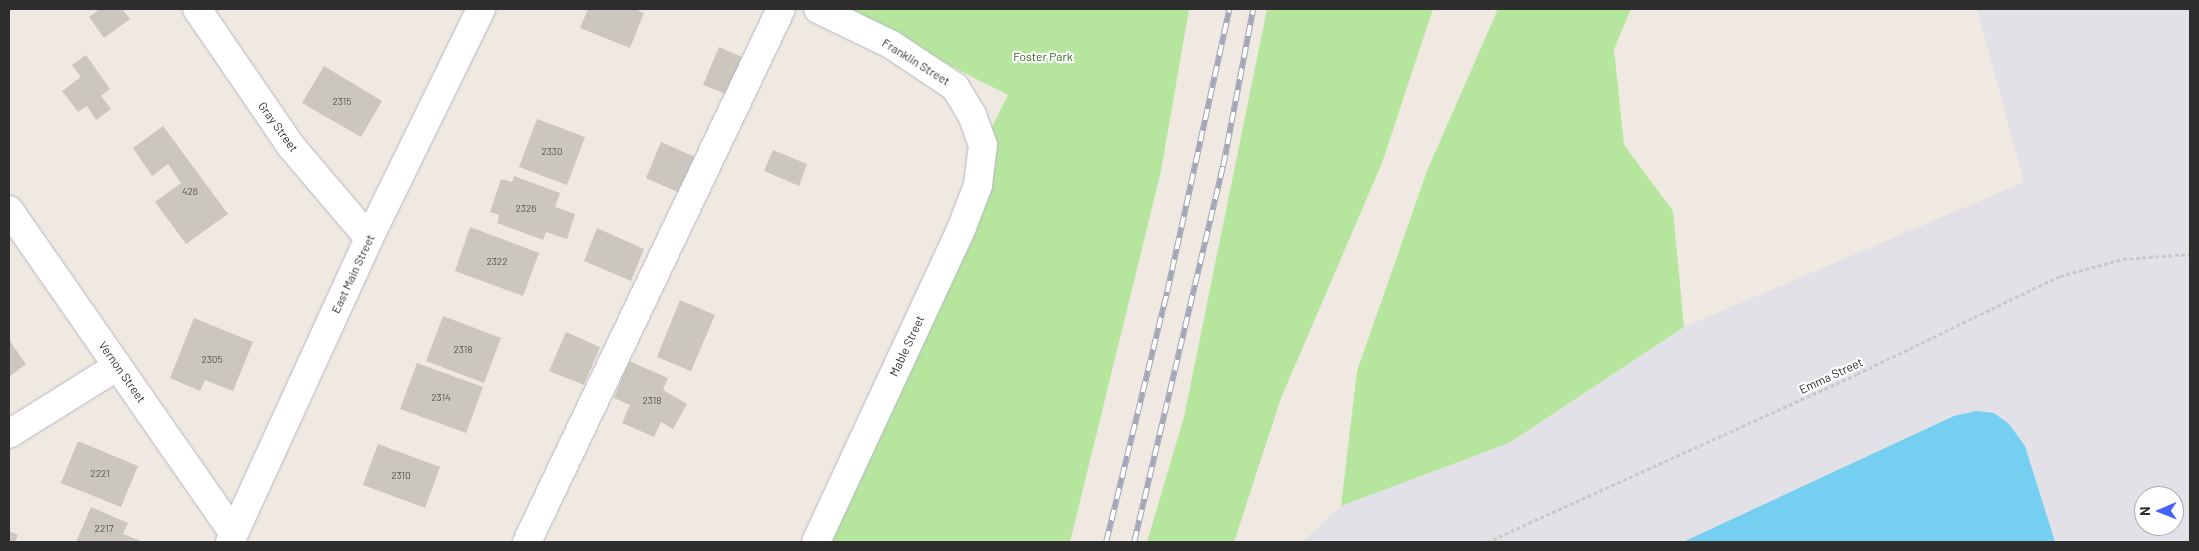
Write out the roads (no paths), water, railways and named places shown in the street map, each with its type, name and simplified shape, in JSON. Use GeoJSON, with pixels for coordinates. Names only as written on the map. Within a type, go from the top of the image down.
{"type":"FeatureCollection","features":[{"type":"Feature","properties":{"kind":"street","name":"Gray Street"},"geometry":{"type":"LineString","coordinates":[[197,9],[290,145],[369,238]]}},
{"type":"Feature","properties":{"kind":"street","name":"East Main Street"},"geometry":{"type":"LineString","coordinates":[[232,538],[369,238],[481,9]]}},
{"type":"Feature","properties":{"kind":"street"},"geometry":{"type":"LineString","coordinates":[[526,542],[781,9]]}},
{"type":"Feature","properties":{"kind":"street","name":"Franklin Street"},"geometry":{"type":"LineString","coordinates":[[818,9],[892,45],[955,87],[972,115],[983,145]]}},
{"type":"Feature","properties":{"kind":"street","name":"Mable Street"},"geometry":{"type":"LineString","coordinates":[[816,542],[962,227],[978,186],[983,145]]}},
{"type":"Feature","properties":{"kind":"street","name":"Vernon Street"},"geometry":{"type":"LineString","coordinates":[[9,210],[118,366],[232,538]]}},
{"type":"Feature","properties":{"kind":"street"},"geometry":{"type":"LineString","coordinates":[[9,434],[118,366]]}},
{"type":"Feature","properties":{"kind":"water"},"geometry":{"type":"Polygon","coordinates":[[[1976,411],[1994,413],[2009,424],[2025,446],[2055,542],[1683,542],[1954,416],[1976,411]]]}},
{"type":"Feature","properties":{"kind":"railway"},"geometry":{"type":"LineString","coordinates":[[1106,542],[1167,292],[1229,9]]}},
{"type":"Feature","properties":{"kind":"railway"},"geometry":{"type":"LineString","coordinates":[[1134,542],[1223,166],[1253,9]]}},
{"type":"Feature","properties":{"kind":"park label","name":"Foster Park"},"geometry":{"type":"Point","coordinates":[1043,57]}}]}
